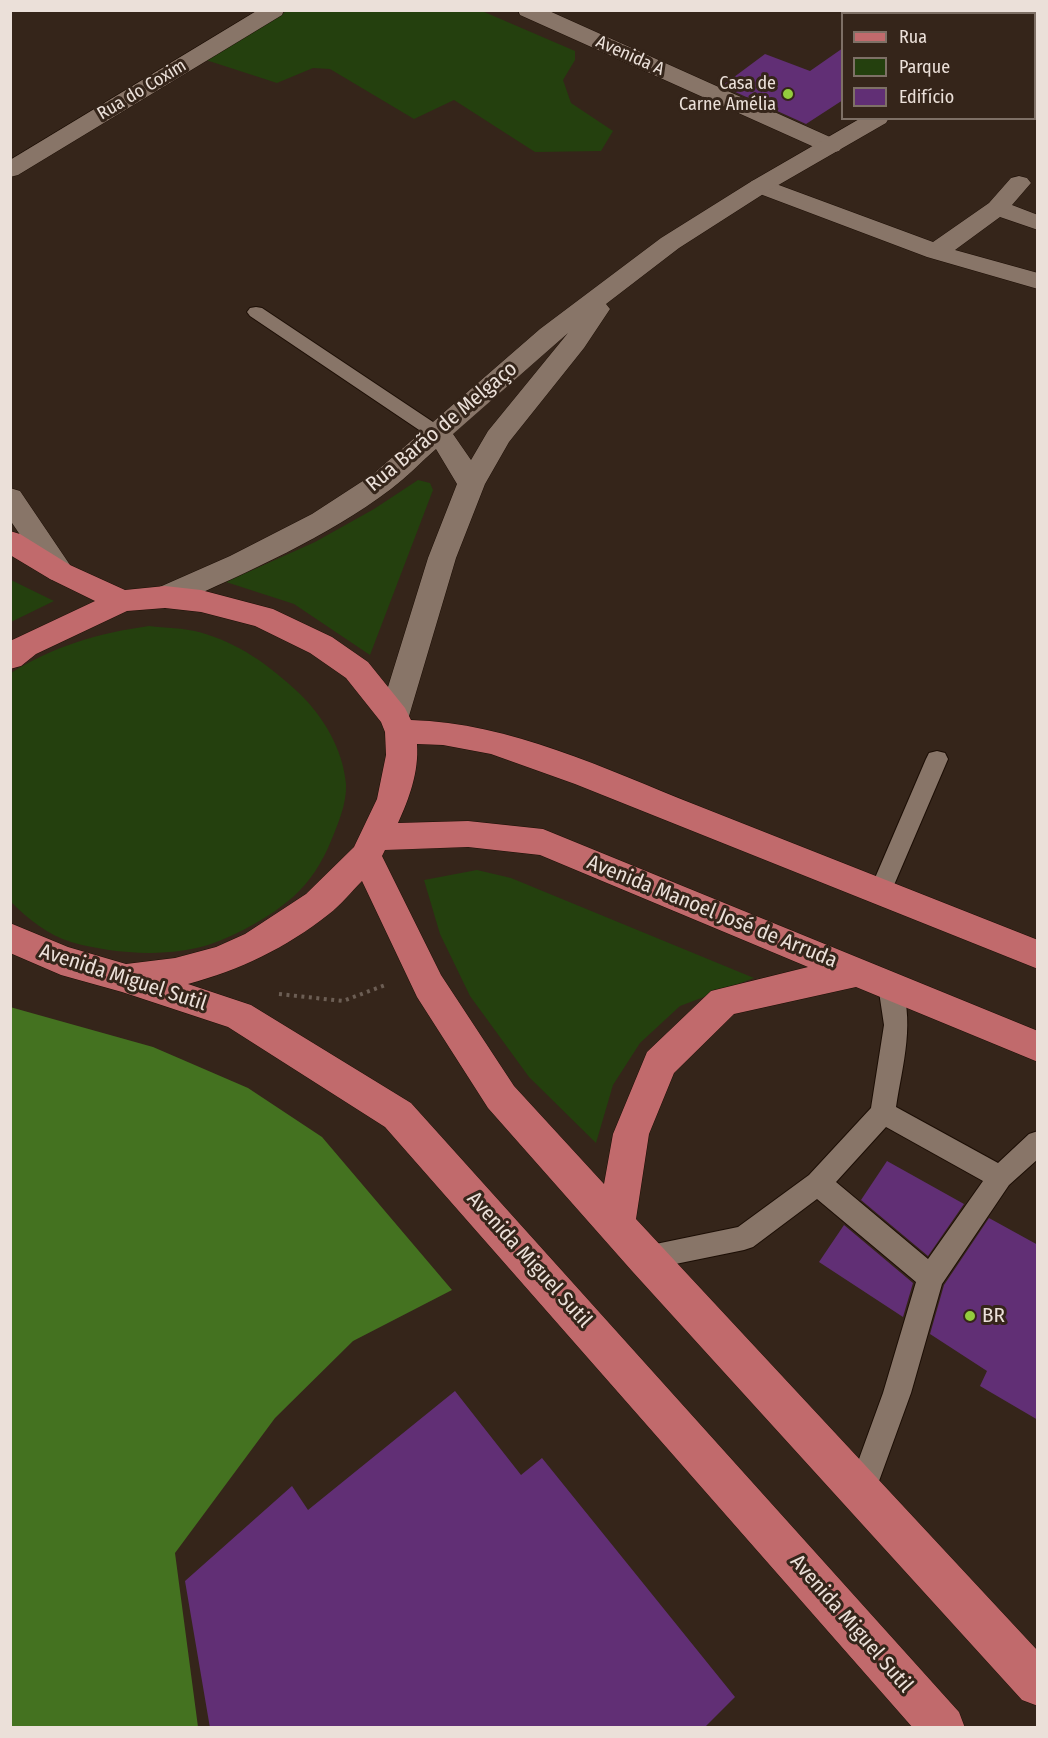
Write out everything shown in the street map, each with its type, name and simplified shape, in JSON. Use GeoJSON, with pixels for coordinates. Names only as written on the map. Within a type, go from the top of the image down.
{"type":"FeatureCollection","features":[{"type":"Feature","properties":{"kind":"main road"},"geometry":{"type":"LineString","coordinates":[[10,541],[60,572],[122,601]]}},
{"type":"Feature","properties":{"kind":"main road"},"geometry":{"type":"LineString","coordinates":[[10,658],[25,646],[122,601],[165,597],[201,601],[263,616],[321,645],[357,670],[398,724],[402,755],[393,799],[370,846],[318,904],[257,944],[223,960],[175,973],[122,977]]}},
{"type":"Feature","properties":{"kind":"main road"},"geometry":{"type":"LineString","coordinates":[[398,724],[493,742],[586,774],[1038,955]]}},
{"type":"Feature","properties":{"kind":"main road","name":"Avenida Manoel José de Arruda"},"geometry":{"type":"LineString","coordinates":[[370,846],[468,834],[543,842],[1038,1047]]}},
{"type":"Feature","properties":{"kind":"main road"},"geometry":{"type":"LineString","coordinates":[[370,846],[429,986],[501,1097],[1038,1684]]}},
{"type":"Feature","properties":{"kind":"main road","name":"Avenida Miguel Sutil"},"geometry":{"type":"LineString","coordinates":[[10,937],[61,960],[122,977],[239,1016],[398,1115],[943,1728]]}},
{"type":"Feature","properties":{"kind":"main road"},"geometry":{"type":"LineString","coordinates":[[616,1225],[631,1134],[660,1063],[723,1002],[791,985],[874,978]]}},
{"type":"Feature","properties":{"kind":"street","name":"Rua do Coxim"},"geometry":{"type":"LineString","coordinates":[[10,170],[274,10]]}},
{"type":"Feature","properties":{"kind":"street","name":"Avenida A"},"geometry":{"type":"LineString","coordinates":[[528,10],[831,146]]}},
{"type":"Feature","properties":{"kind":"street","name":"Rua Barão de Melgaço"},"geometry":{"type":"LineString","coordinates":[[165,597],[240,563],[322,521],[382,482],[549,335],[670,243],[760,186],[875,120]]}},
{"type":"Feature","properties":{"kind":"street"},"geometry":{"type":"LineString","coordinates":[[936,252],[997,208],[1019,183]]}},
{"type":"Feature","properties":{"kind":"street"},"geometry":{"type":"LineString","coordinates":[[760,186],[936,252],[1038,281]]}},
{"type":"Feature","properties":{"kind":"street"},"geometry":{"type":"LineString","coordinates":[[997,208],[1038,223]]}},
{"type":"Feature","properties":{"kind":"street"},"geometry":{"type":"LineString","coordinates":[[936,252],[989,252],[1038,257]]}},
{"type":"Feature","properties":{"kind":"street","name":"Rua Barão de Melgaço"},"geometry":{"type":"LineString","coordinates":[[398,724],[442,558],[471,484],[498,436],[575,342],[611,288]]}},
{"type":"Feature","properties":{"kind":"street"},"geometry":{"type":"LineString","coordinates":[[438,434],[453,451],[471,484]]}},
{"type":"Feature","properties":{"kind":"street"},"geometry":{"type":"LineString","coordinates":[[10,498],[60,572]]}},
{"type":"Feature","properties":{"kind":"lane"},"geometry":{"type":"LineString","coordinates":[[256,312],[438,434]]}},
{"type":"Feature","properties":{"kind":"lane"},"geometry":{"type":"LineString","coordinates":[[880,892],[937,759]]}},
{"type":"Feature","properties":{"kind":"lane"},"geometry":{"type":"LineString","coordinates":[[646,1258],[744,1238],[818,1183],[884,1113],[896,1025],[874,978]]}},
{"type":"Feature","properties":{"kind":"lane"},"geometry":{"type":"LineString","coordinates":[[884,1113],[1000,1177]]}},
{"type":"Feature","properties":{"kind":"lane"},"geometry":{"type":"LineString","coordinates":[[861,1492],[897,1393],[930,1278],[1000,1177],[1038,1142]]}},
{"type":"Feature","properties":{"kind":"lane"},"geometry":{"type":"LineString","coordinates":[[818,1183],[930,1278]]}},
{"type":"Feature","properties":{"kind":"path"},"geometry":{"type":"LineString","coordinates":[[253,1025],[268,993],[343,1001],[422,971]]}},
{"type":"Feature","properties":{"kind":"green space"},"geometry":{"type":"Polygon","coordinates":[[[287,11],[482,11],[575,51],[575,60],[563,80],[571,103],[613,131],[601,151],[535,152],[454,100],[414,119],[330,69],[313,68],[277,83],[206,60],[287,11]]]}},
{"type":"Feature","properties":{"kind":"green space"},"geometry":{"type":"Polygon","coordinates":[[[418,480],[430,483],[433,490],[370,655],[294,604],[226,582],[315,542],[374,509],[418,480]]]}},
{"type":"Feature","properties":{"kind":"green space"},"geometry":{"type":"Polygon","coordinates":[[[11,580],[54,601],[11,622],[11,580]]]}},
{"type":"Feature","properties":{"kind":"green space"},"geometry":{"type":"Polygon","coordinates":[[[149,626],[199,632],[214,637],[253,656],[276,673],[308,702],[324,723],[341,758],[346,784],[344,806],[324,856],[305,885],[293,897],[254,924],[211,944],[159,953],[123,952],[71,942],[39,926],[11,902],[11,673],[44,655],[77,642],[112,632],[149,626]]]}},
{"type":"Feature","properties":{"kind":"green space"},"geometry":{"type":"Polygon","coordinates":[[[477,870],[511,878],[754,978],[680,1006],[640,1043],[613,1085],[596,1143],[529,1077],[470,996],[440,934],[424,880],[477,870]]]}},
{"type":"Feature","properties":{"kind":"green space"},"geometry":{"type":"Polygon","coordinates":[[[10,1007],[153,1047],[248,1088],[322,1137],[452,1290],[353,1341],[275,1418],[175,1553],[198,1727],[11,1727],[10,1007]]]}},
{"type":"Feature","properties":{"kind":"building","name":"Casa de Carne Amélia"},"geometry":{"type":"Polygon","coordinates":[[[841,49],[841,101],[806,124],[722,86],[765,54],[810,71],[841,49]]]}},
{"type":"Feature","properties":{"kind":"building"},"geometry":{"type":"Polygon","coordinates":[[[887,1161],[964,1204],[928,1256],[861,1200],[887,1161]]]}},
{"type":"Feature","properties":{"kind":"building"},"geometry":{"type":"Polygon","coordinates":[[[989,1218],[1038,1245],[1038,1420],[980,1386],[987,1371],[930,1334],[944,1285],[989,1218]]]}},
{"type":"Feature","properties":{"kind":"building"},"geometry":{"type":"Polygon","coordinates":[[[844,1225],[913,1283],[903,1317],[819,1262],[844,1225]]]}},
{"type":"Feature","properties":{"kind":"building"},"geometry":{"type":"Polygon","coordinates":[[[455,1391],[521,1475],[542,1458],[735,1697],[704,1728],[210,1728],[185,1581],[292,1486],[308,1510],[455,1391]]]}},
{"type":"Feature","properties":{"kind":"place","name":"Casa de Carne Amélia"},"geometry":{"type":"Point","coordinates":[788,94]}},
{"type":"Feature","properties":{"kind":"place","name":"BR"},"geometry":{"type":"Point","coordinates":[970,1316]}}]}
